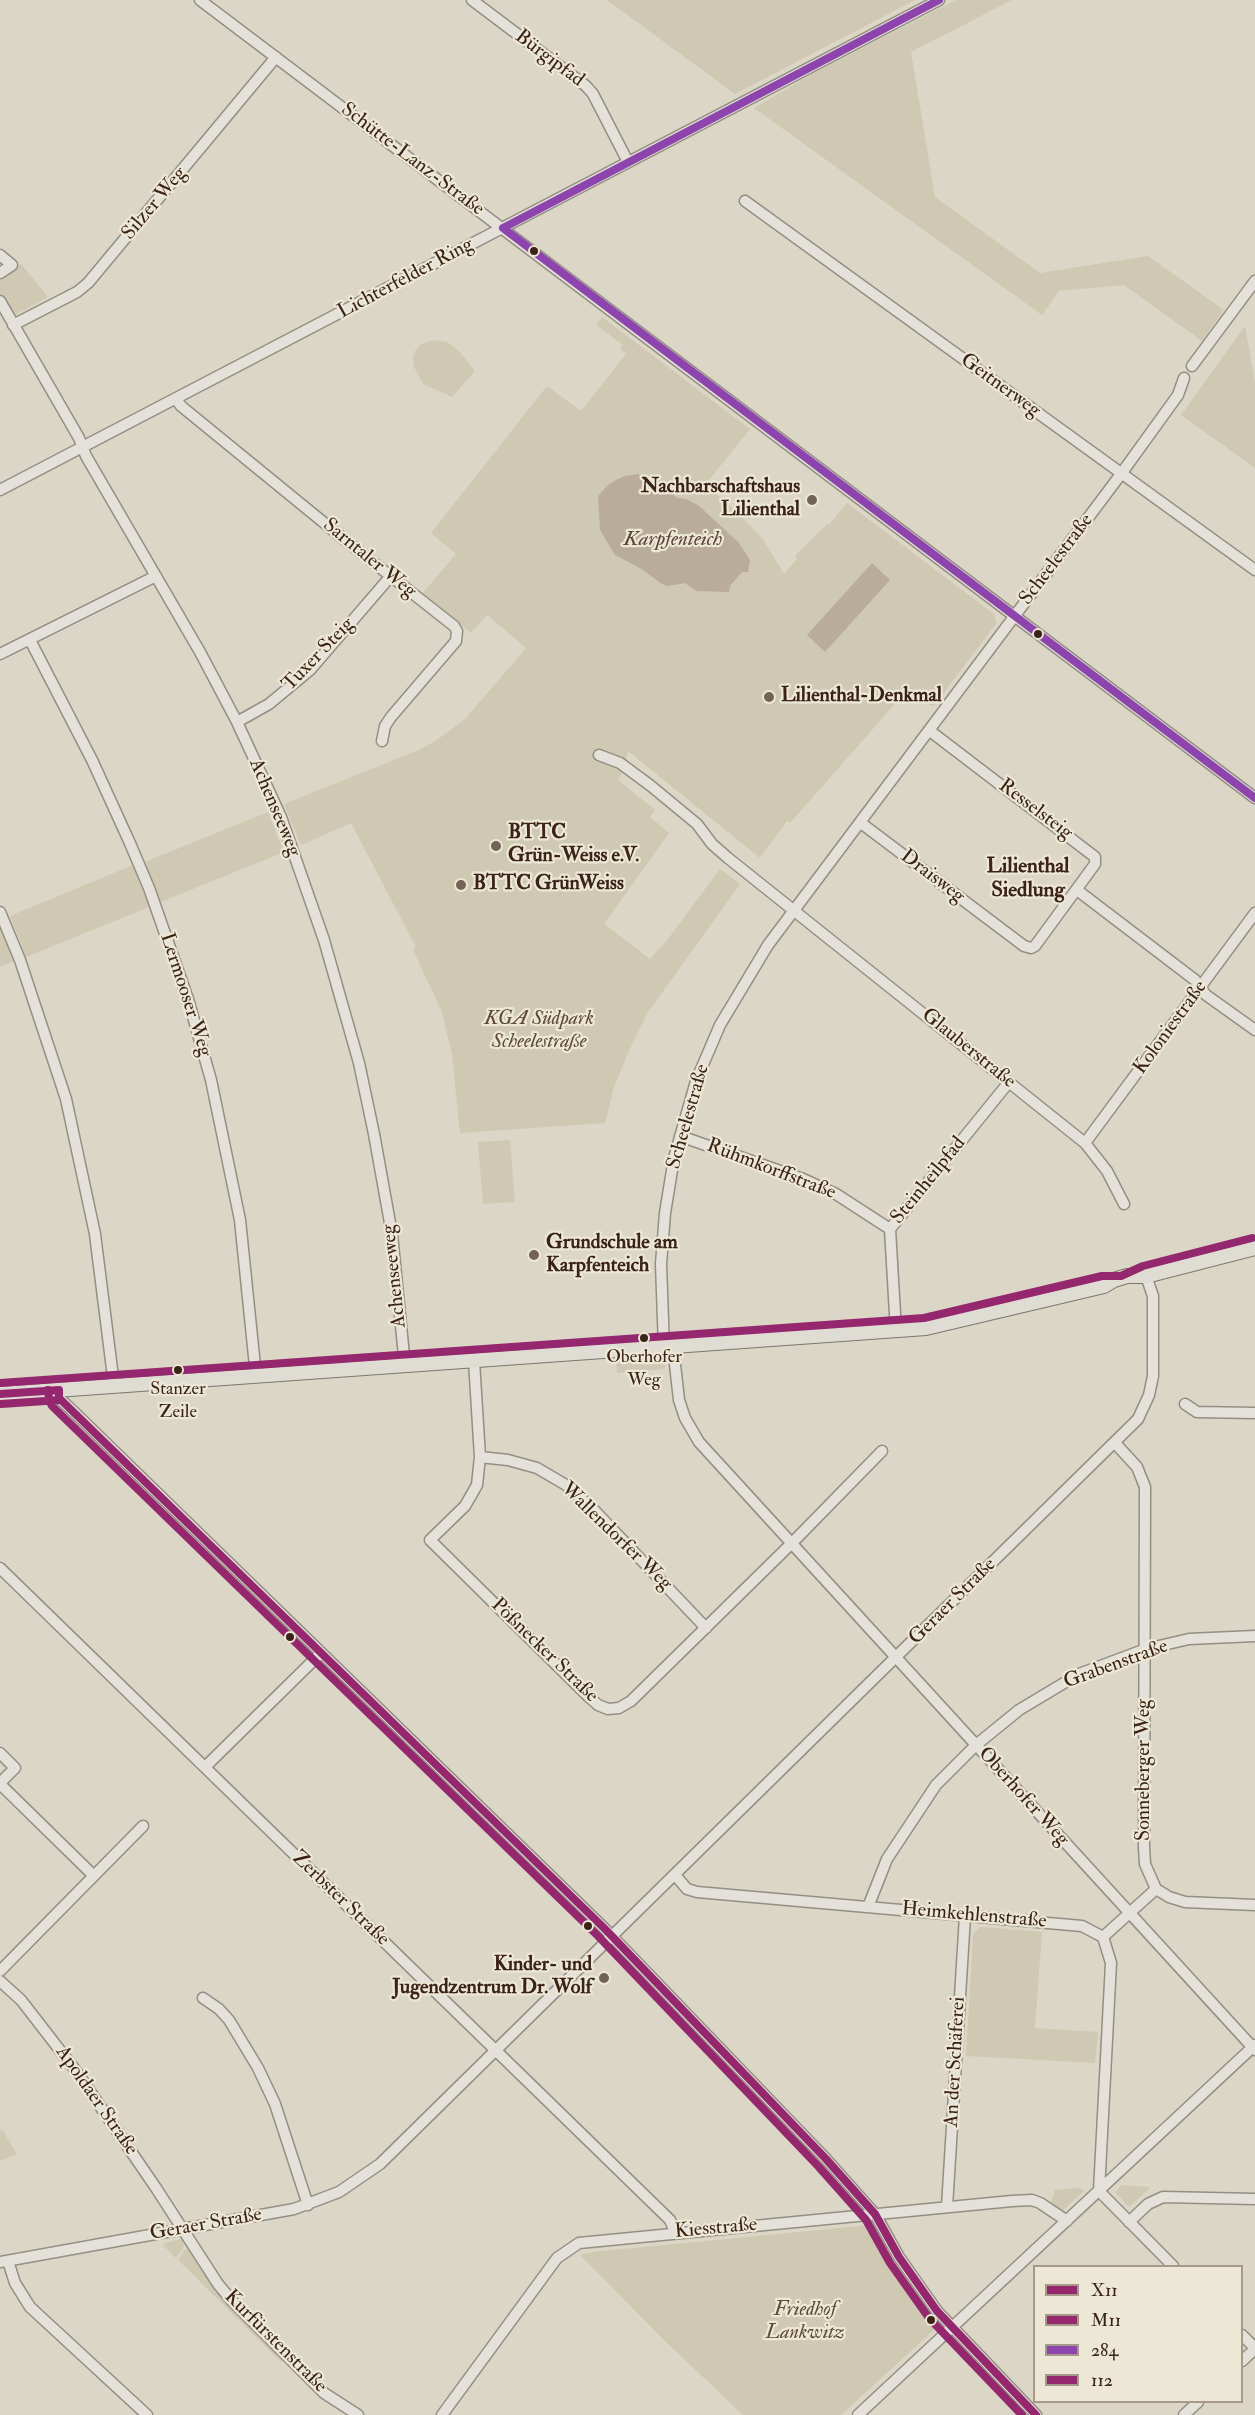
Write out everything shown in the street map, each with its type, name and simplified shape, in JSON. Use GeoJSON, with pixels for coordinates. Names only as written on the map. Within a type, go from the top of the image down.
{"type":"FeatureCollection","features":[{"type":"Feature","properties":{"kind":"main road"},"geometry":{"type":"LineString","coordinates":[[0,1394],[943,1326],[1104,1286],[1127,1276],[1146,1276],[1255,1248]]}},
{"type":"Feature","properties":{"kind":"street","name":"Schütte-Lanz-Straße"},"geometry":{"type":"LineString","coordinates":[[200,0],[1255,798]]}},
{"type":"Feature","properties":{"kind":"street","name":"Bürgipfad"},"geometry":{"type":"LineString","coordinates":[[472,0],[586,86],[593,94],[628,162]]}},
{"type":"Feature","properties":{"kind":"street","name":"Lichterfelder Ring"},"geometry":{"type":"LineString","coordinates":[[0,490],[939,0]]}},
{"type":"Feature","properties":{"kind":"street","name":"Silzer Weg"},"geometry":{"type":"LineString","coordinates":[[14,325],[77,292],[88,283],[276,57]]}},
{"type":"Feature","properties":{"kind":"street","name":"Geitnerweg"},"geometry":{"type":"LineString","coordinates":[[745,201],[1255,570]]}},
{"type":"Feature","properties":{"kind":"street"},"geometry":{"type":"LineString","coordinates":[[0,255],[12,265],[0,273]]}},
{"type":"Feature","properties":{"kind":"street"},"geometry":{"type":"LineString","coordinates":[[1192,366],[1255,281]]}},
{"type":"Feature","properties":{"kind":"street","name":"Achenseeweg"},"geometry":{"type":"LineString","coordinates":[[0,301],[200,652],[237,722],[288,838],[324,940],[350,1029],[374,1134],[390,1223],[405,1366]]}},
{"type":"Feature","properties":{"kind":"street","name":"Scheelestraße"},"geometry":{"type":"LineString","coordinates":[[669,1347],[661,1302],[662,1247],[667,1203],[680,1136],[696,1081],[720,1025],[752,969],[1121,474],[1178,395],[1184,378]]}},
{"type":"Feature","properties":{"kind":"street","name":"Sarntaler Weg"},"geometry":{"type":"LineString","coordinates":[[176,399],[181,406],[390,577],[454,626],[456,636],[452,646],[391,717],[385,726],[382,741]]}},
{"type":"Feature","properties":{"kind":"street"},"geometry":{"type":"LineString","coordinates":[[0,654],[156,576]]}},
{"type":"Feature","properties":{"kind":"street","name":"Tuxer Steig"},"geometry":{"type":"LineString","coordinates":[[237,722],[269,704],[310,670],[390,577]]}},
{"type":"Feature","properties":{"kind":"street","name":"Lermooser Weg"},"geometry":{"type":"LineString","coordinates":[[30,640],[92,760],[129,841],[149,888],[185,989],[211,1080],[231,1170],[246,1260],[256,1376]]}},
{"type":"Feature","properties":{"kind":"street","name":"Resselsteig"},"geometry":{"type":"LineString","coordinates":[[930,731],[1095,857],[1095,864],[1077,890]]}},
{"type":"Feature","properties":{"kind":"street"},"geometry":{"type":"LineString","coordinates":[[599,755],[620,763],[651,786],[697,824],[712,844],[795,910]]}},
{"type":"Feature","properties":{"kind":"street","name":"Draisweg"},"geometry":{"type":"LineString","coordinates":[[861,823],[1024,946],[1030,948],[1035,946],[1077,890]]}},
{"type":"Feature","properties":{"kind":"street"},"geometry":{"type":"LineString","coordinates":[[1077,890],[1195,980],[1206,995],[1255,1030]]}},
{"type":"Feature","properties":{"kind":"street","name":"Glauberstraße"},"geometry":{"type":"LineString","coordinates":[[795,910],[1086,1143],[1107,1172],[1124,1204]]}},
{"type":"Feature","properties":{"kind":"street"},"geometry":{"type":"LineString","coordinates":[[0,912],[38,1010],[66,1099],[96,1234],[108,1320],[114,1386]]}},
{"type":"Feature","properties":{"kind":"street","name":"Koloniestraße"},"geometry":{"type":"LineString","coordinates":[[1086,1143],[1255,913]]}},
{"type":"Feature","properties":{"kind":"street","name":"Steinheilpfad"},"geometry":{"type":"LineString","coordinates":[[896,1331],[890,1229],[1009,1082]]}},
{"type":"Feature","properties":{"kind":"street","name":"Rühmkorffstraße"},"geometry":{"type":"LineString","coordinates":[[680,1136],[803,1179],[836,1194],[890,1229]]}},
{"type":"Feature","properties":{"kind":"street","name":"Geraer Straße"},"geometry":{"type":"LineString","coordinates":[[4,2262],[308,2205],[339,2192],[371,2172],[1138,1419],[1149,1395],[1153,1376],[1153,1296],[1146,1276]]}},
{"type":"Feature","properties":{"kind":"street","name":"Oberhofer Weg"},"geometry":{"type":"LineString","coordinates":[[669,1347],[679,1400],[692,1432],[699,1442],[1254,2047]]}},
{"type":"Feature","properties":{"kind":"street"},"geometry":{"type":"LineString","coordinates":[[474,1361],[480,1457]]}},
{"type":"Feature","properties":{"kind":"street"},"geometry":{"type":"LineString","coordinates":[[58,1390],[59,1398],[70,1409],[612,1937],[826,2159],[875,2214],[912,2278],[937,2311],[1036,2415]]}},
{"type":"Feature","properties":{"kind":"street"},"geometry":{"type":"LineString","coordinates":[[1185,1404],[1197,1412],[1255,1413]]}},
{"type":"Feature","properties":{"kind":"street","name":"Sonneberger Weg"},"geometry":{"type":"LineString","coordinates":[[1114,1443],[1137,1467],[1145,1487],[1144,1847],[1145,1864],[1156,1889]]}},
{"type":"Feature","properties":{"kind":"street"},"geometry":{"type":"LineString","coordinates":[[793,1542],[882,1451]]}},
{"type":"Feature","properties":{"kind":"street","name":"Pößnecker Straße"},"geometry":{"type":"LineString","coordinates":[[480,1457],[479,1476],[472,1496],[430,1540],[589,1697],[603,1708],[613,1709],[625,1706],[793,1542]]}},
{"type":"Feature","properties":{"kind":"street","name":"Wallendorfer Weg"},"geometry":{"type":"LineString","coordinates":[[480,1457],[508,1460],[537,1468],[566,1485],[593,1509],[706,1628]]}},
{"type":"Feature","properties":{"kind":"street","name":"Zerbster Straße"},"geometry":{"type":"LineString","coordinates":[[0,1568],[670,2220],[675,2232]]}},
{"type":"Feature","properties":{"kind":"street","name":"Grabenstraße"},"geometry":{"type":"LineString","coordinates":[[868,1907],[886,1859],[936,1785],[976,1745],[1018,1710],[1079,1674],[1146,1649],[1189,1639],[1255,1636]]}},
{"type":"Feature","properties":{"kind":"street"},"geometry":{"type":"LineString","coordinates":[[205,1767],[321,1653]]}},
{"type":"Feature","properties":{"kind":"street"},"geometry":{"type":"LineString","coordinates":[[0,1753],[15,1768],[0,1783],[93,1875]]}},
{"type":"Feature","properties":{"kind":"street"},"geometry":{"type":"LineString","coordinates":[[0,1971],[143,1826]]}},
{"type":"Feature","properties":{"kind":"street","name":"Heimkehlenstraße"},"geometry":{"type":"LineString","coordinates":[[675,1875],[687,1888],[697,1892],[1083,1926],[1103,1937]]}},
{"type":"Feature","properties":{"kind":"street"},"geometry":{"type":"LineString","coordinates":[[1172,2265],[1099,2191],[1112,1963],[1103,1937],[1156,1889],[1169,1897],[1185,1902],[1255,1905]]}},
{"type":"Feature","properties":{"kind":"street","name":"An der Schäferei"},"geometry":{"type":"LineString","coordinates":[[948,2207],[965,1916]]}},
{"type":"Feature","properties":{"kind":"street","name":"Apoldaer Straße"},"geometry":{"type":"LineString","coordinates":[[0,1981],[21,2000],[76,2071],[182,2229]]}},
{"type":"Feature","properties":{"kind":"street"},"geometry":{"type":"LineString","coordinates":[[203,1998],[219,2009],[229,2020],[258,2068],[274,2104],[308,2205]]}},
{"type":"Feature","properties":{"kind":"street"},"geometry":{"type":"LineString","coordinates":[[858,2415],[1254,2047]]}},
{"type":"Feature","properties":{"kind":"street"},"geometry":{"type":"LineString","coordinates":[[1129,2222],[1148,2204],[1163,2197],[1255,2199]]}},
{"type":"Feature","properties":{"kind":"street","name":"Kiesstraße"},"geometry":{"type":"LineString","coordinates":[[442,2415],[535,2286],[565,2250],[588,2241],[1032,2200],[1048,2206],[1067,2221]]}},
{"type":"Feature","properties":{"kind":"street","name":"Kurfürstenstraße"},"geometry":{"type":"LineString","coordinates":[[182,2229],[218,2284],[244,2314],[324,2393],[358,2415]]}},
{"type":"Feature","properties":{"kind":"street"},"geometry":{"type":"LineString","coordinates":[[4,2262],[30,2307],[147,2415]]}},
{"type":"Feature","properties":{"kind":"street"},"geometry":{"type":"LineString","coordinates":[[1243,2336],[1255,2348],[1243,2360]]}},
{"type":"Feature","properties":{"kind":"street"},"geometry":{"type":"LineString","coordinates":[[1184,2415],[1197,2403]]}},
{"type":"Feature","properties":{"kind":"green space"},"geometry":{"type":"Polygon","coordinates":[[[607,0],[915,0],[735,94],[607,0]]]}},
{"type":"Feature","properties":{"kind":"green space"},"geometry":{"type":"Polygon","coordinates":[[[956,0],[1012,0],[911,52],[935,197],[1040,273],[1148,256],[1224,310],[1202,341],[1124,285],[1059,291],[1042,315],[754,108],[812,74],[956,0]]]}},
{"type":"Feature","properties":{"kind":"green space"},"geometry":{"type":"Polygon","coordinates":[[[21,264],[48,297],[15,315],[0,292],[0,279],[21,264]]]}},
{"type":"Feature","properties":{"kind":"green space","name":"KGA Südpark Scheelestraße"},"geometry":{"type":"Polygon","coordinates":[[[602,317],[750,429],[705,485],[733,508],[763,539],[784,574],[797,559],[795,556],[827,524],[829,525],[847,503],[994,614],[996,624],[933,707],[909,688],[790,823],[787,821],[760,858],[628,751],[624,770],[618,780],[655,810],[650,817],[669,833],[604,924],[650,959],[665,943],[720,869],[740,884],[648,1012],[614,1087],[605,1123],[460,1133],[452,1055],[442,1012],[413,950],[416,947],[351,823],[301,845],[284,804],[419,750],[437,740],[464,720],[526,648],[487,615],[471,633],[423,593],[456,554],[431,533],[547,386],[581,411],[604,382],[626,354],[620,349],[623,345],[596,325],[602,317]]]}},
{"type":"Feature","properties":{"kind":"green space"},"geometry":{"type":"Polygon","coordinates":[[[1245,326],[1255,383],[1255,468],[1181,415],[1245,326]]]}},
{"type":"Feature","properties":{"kind":"green space"},"geometry":{"type":"Polygon","coordinates":[[[433,340],[447,342],[459,351],[475,371],[452,397],[423,384],[414,367],[415,351],[421,344],[433,340]]]}},
{"type":"Feature","properties":{"kind":"green space"},"geometry":{"type":"Polygon","coordinates":[[[268,812],[284,852],[161,902],[145,862],[268,812]]]}},
{"type":"Feature","properties":{"kind":"green space"},"geometry":{"type":"Polygon","coordinates":[[[133,865],[149,907],[26,957],[10,916],[133,865]]]}},
{"type":"Feature","properties":{"kind":"green space"},"geometry":{"type":"Polygon","coordinates":[[[0,925],[14,961],[0,967],[0,925]]]}},
{"type":"Feature","properties":{"kind":"green space"},"geometry":{"type":"Polygon","coordinates":[[[510,1140],[515,1202],[483,1204],[478,1142],[510,1140]]]}},
{"type":"Feature","properties":{"kind":"green space"},"geometry":{"type":"Polygon","coordinates":[[[662,1358],[665,1361],[665,1369],[617,1373],[616,1362],[662,1358]]]}},
{"type":"Feature","properties":{"kind":"green space"},"geometry":{"type":"Polygon","coordinates":[[[981,1927],[1042,1932],[1035,2028],[1098,2032],[1095,2063],[966,2056],[973,1934],[981,1927]]]}},
{"type":"Feature","properties":{"kind":"green space"},"geometry":{"type":"Polygon","coordinates":[[[2,2129],[17,2154],[0,2161],[0,2131],[2,2129]]]}},
{"type":"Feature","properties":{"kind":"green space"},"geometry":{"type":"Polygon","coordinates":[[[1122,2185],[1149,2187],[1149,2189],[1129,2207],[1115,2192],[1122,2185]]]}},
{"type":"Feature","properties":{"kind":"green space"},"geometry":{"type":"Polygon","coordinates":[[[1080,2188],[1084,2191],[1062,2211],[1051,2203],[1055,2190],[1080,2188]]]}},
{"type":"Feature","properties":{"kind":"green space","name":"Friedhof Lankwitz"},"geometry":{"type":"Polygon","coordinates":[[[870,2225],[895,2272],[936,2328],[841,2415],[743,2415],[666,2342],[580,2255],[592,2252],[870,2225]]]}},
{"type":"Feature","properties":{"kind":"green space"},"geometry":{"type":"Polygon","coordinates":[[[182,2239],[184,2247],[176,2258],[163,2245],[164,2243],[182,2239]]]}},
{"type":"Feature","properties":{"kind":"green space"},"geometry":{"type":"Polygon","coordinates":[[[186,2249],[189,2249],[220,2296],[283,2360],[281,2362],[178,2260],[186,2249]]]}},
{"type":"Feature","properties":{"kind":"water","name":"Karpfenteich"},"geometry":{"type":"Polygon","coordinates":[[[638,474],[654,487],[671,492],[677,498],[686,499],[698,505],[739,543],[750,560],[748,572],[742,572],[730,586],[729,592],[696,591],[685,583],[668,586],[615,555],[600,530],[598,496],[616,480],[638,474]]]}},
{"type":"Feature","properties":{"kind":"water"},"geometry":{"type":"Polygon","coordinates":[[[872,563],[890,580],[825,652],[807,635],[872,563]]]}},
{"type":"Feature","properties":{"kind":"transit line","name":"284"},"geometry":{"type":"LineString","coordinates":[[503,228],[939,0]]}},
{"type":"Feature","properties":{"kind":"transit line","name":"284"},"geometry":{"type":"LineString","coordinates":[[503,228],[1255,798]]}},
{"type":"Feature","properties":{"kind":"transit line","name":"112"},"geometry":{"type":"LineString","coordinates":[[0,1383],[924,1318],[1102,1276],[1121,1276],[1143,1266],[1252,1238]]}},
{"type":"Feature","properties":{"kind":"transit line","name":"M11"},"geometry":{"type":"LineString","coordinates":[[48,1390],[52,1406],[598,1936],[818,2166],[866,2220],[890,2263],[929,2318],[1022,2415]]}},
{"type":"Feature","properties":{"kind":"transit line","name":"X11"},"geometry":{"type":"LineString","coordinates":[[59,1390],[59,1398],[605,1929],[826,2159],[875,2214],[899,2257],[937,2311],[1036,2415]]}},
{"type":"Feature","properties":{"kind":"transit line","name":"X11"},"geometry":{"type":"LineString","coordinates":[[0,1394],[59,1390]]}},
{"type":"Feature","properties":{"kind":"transit line","name":"M11"},"geometry":{"type":"LineString","coordinates":[[1,1404],[60,1400]]}},
{"type":"Feature","properties":{"kind":"place","name":"Nachbarschaftshaus Lilienthal"},"geometry":{"type":"Point","coordinates":[812,500]}},
{"type":"Feature","properties":{"kind":"place","name":"Lilienthal-Denkmal"},"geometry":{"type":"Point","coordinates":[769,697]}},
{"type":"Feature","properties":{"kind":"place","name":"BTTC Grün-Weiss e.V."},"geometry":{"type":"Point","coordinates":[496,846]}},
{"type":"Feature","properties":{"kind":"place","name":"BTTC GrünWeiss"},"geometry":{"type":"Point","coordinates":[461,885]}},
{"type":"Feature","properties":{"kind":"place","name":"Grundschule am Karpfenteich"},"geometry":{"type":"Point","coordinates":[534,1255]}},
{"type":"Feature","properties":{"kind":"place","name":"Oberhofer Weg"},"geometry":{"type":"Point","coordinates":[644,1338]}},
{"type":"Feature","properties":{"kind":"place","name":"Stanzer Zeile"},"geometry":{"type":"Point","coordinates":[178,1370]}},
{"type":"Feature","properties":{"kind":"place","name":"Kinder- und Jugendzentrum Dr. Wolf"},"geometry":{"type":"Point","coordinates":[604,1978]}},
{"type":"Feature","properties":{"kind":"district","name":"Lilienthal Siedlung"},"geometry":{"type":"Point","coordinates":[1028,879]}}]}
